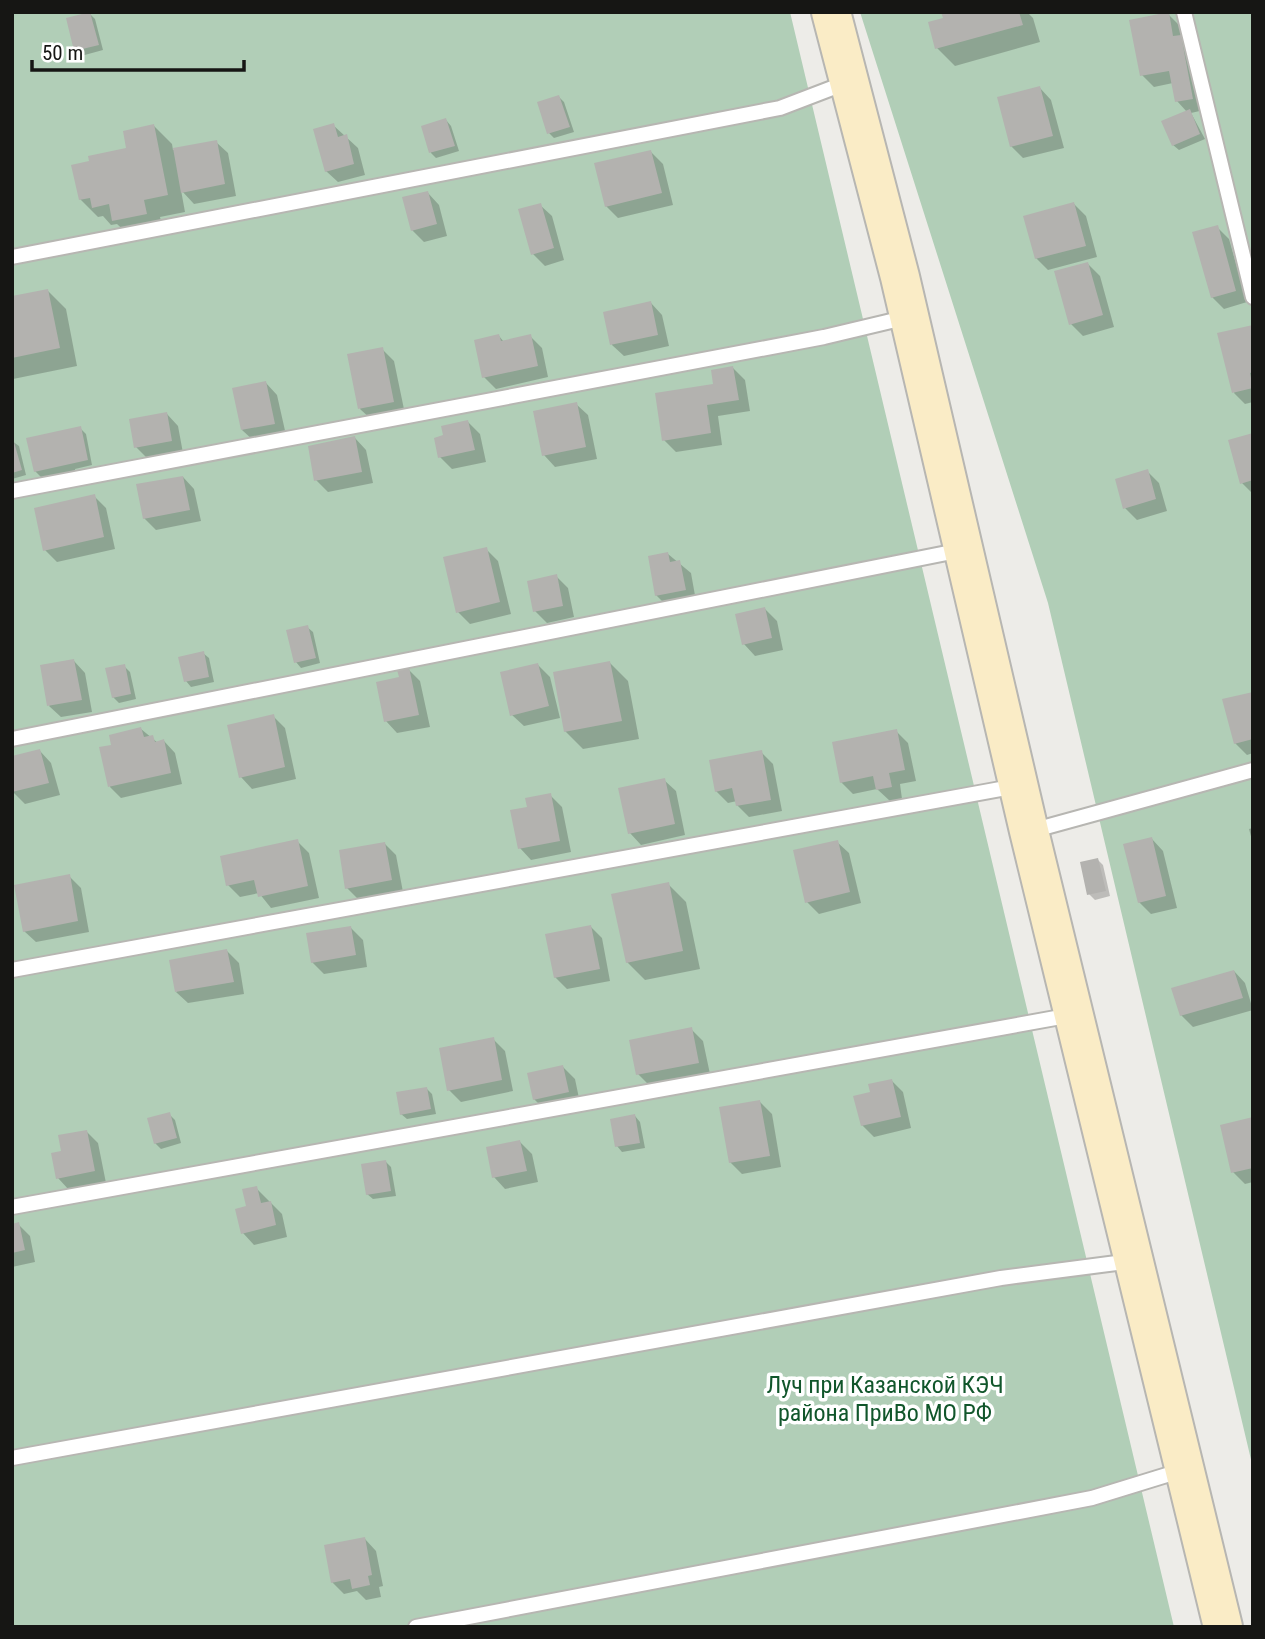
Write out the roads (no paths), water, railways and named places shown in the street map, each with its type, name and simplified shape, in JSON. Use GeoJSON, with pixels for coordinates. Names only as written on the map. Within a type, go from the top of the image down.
{"type":"FeatureCollection","features":[{"type":"Feature","properties":{"kind":"street"},"geometry":{"type":"LineString","coordinates":[[831,12],[909,317],[1018,786],[1223,1627]]}},
{"type":"Feature","properties":{"kind":"lane"},"geometry":{"type":"LineString","coordinates":[[1184,12],[1253,297]]}},
{"type":"Feature","properties":{"kind":"lane"},"geometry":{"type":"LineString","coordinates":[[12,257],[780,108],[849,81]]}},
{"type":"Feature","properties":{"kind":"lane"},"geometry":{"type":"LineString","coordinates":[[12,491],[824,337],[909,317]]}},
{"type":"Feature","properties":{"kind":"lane"},"geometry":{"type":"LineString","coordinates":[[12,739],[964,549]]}},
{"type":"Feature","properties":{"kind":"lane"},"geometry":{"type":"LineString","coordinates":[[1029,831],[1253,770]]}},
{"type":"Feature","properties":{"kind":"lane"},"geometry":{"type":"LineString","coordinates":[[12,970],[1018,786]]}},
{"type":"Feature","properties":{"kind":"lane"},"geometry":{"type":"LineString","coordinates":[[12,1207],[1074,1015]]}},
{"type":"Feature","properties":{"kind":"lane"},"geometry":{"type":"LineString","coordinates":[[12,1458],[1001,1278],[1133,1261]]}},
{"type":"Feature","properties":{"kind":"lane"},"geometry":{"type":"LineString","coordinates":[[416,1627],[1092,1498],[1184,1469]]}},
{"type":"Feature","properties":{"kind":"park label","name":"Луч при Казанской КЭЧ района ПриВо МО РФ"},"geometry":{"type":"Point","coordinates":[885,1399]}}]}
